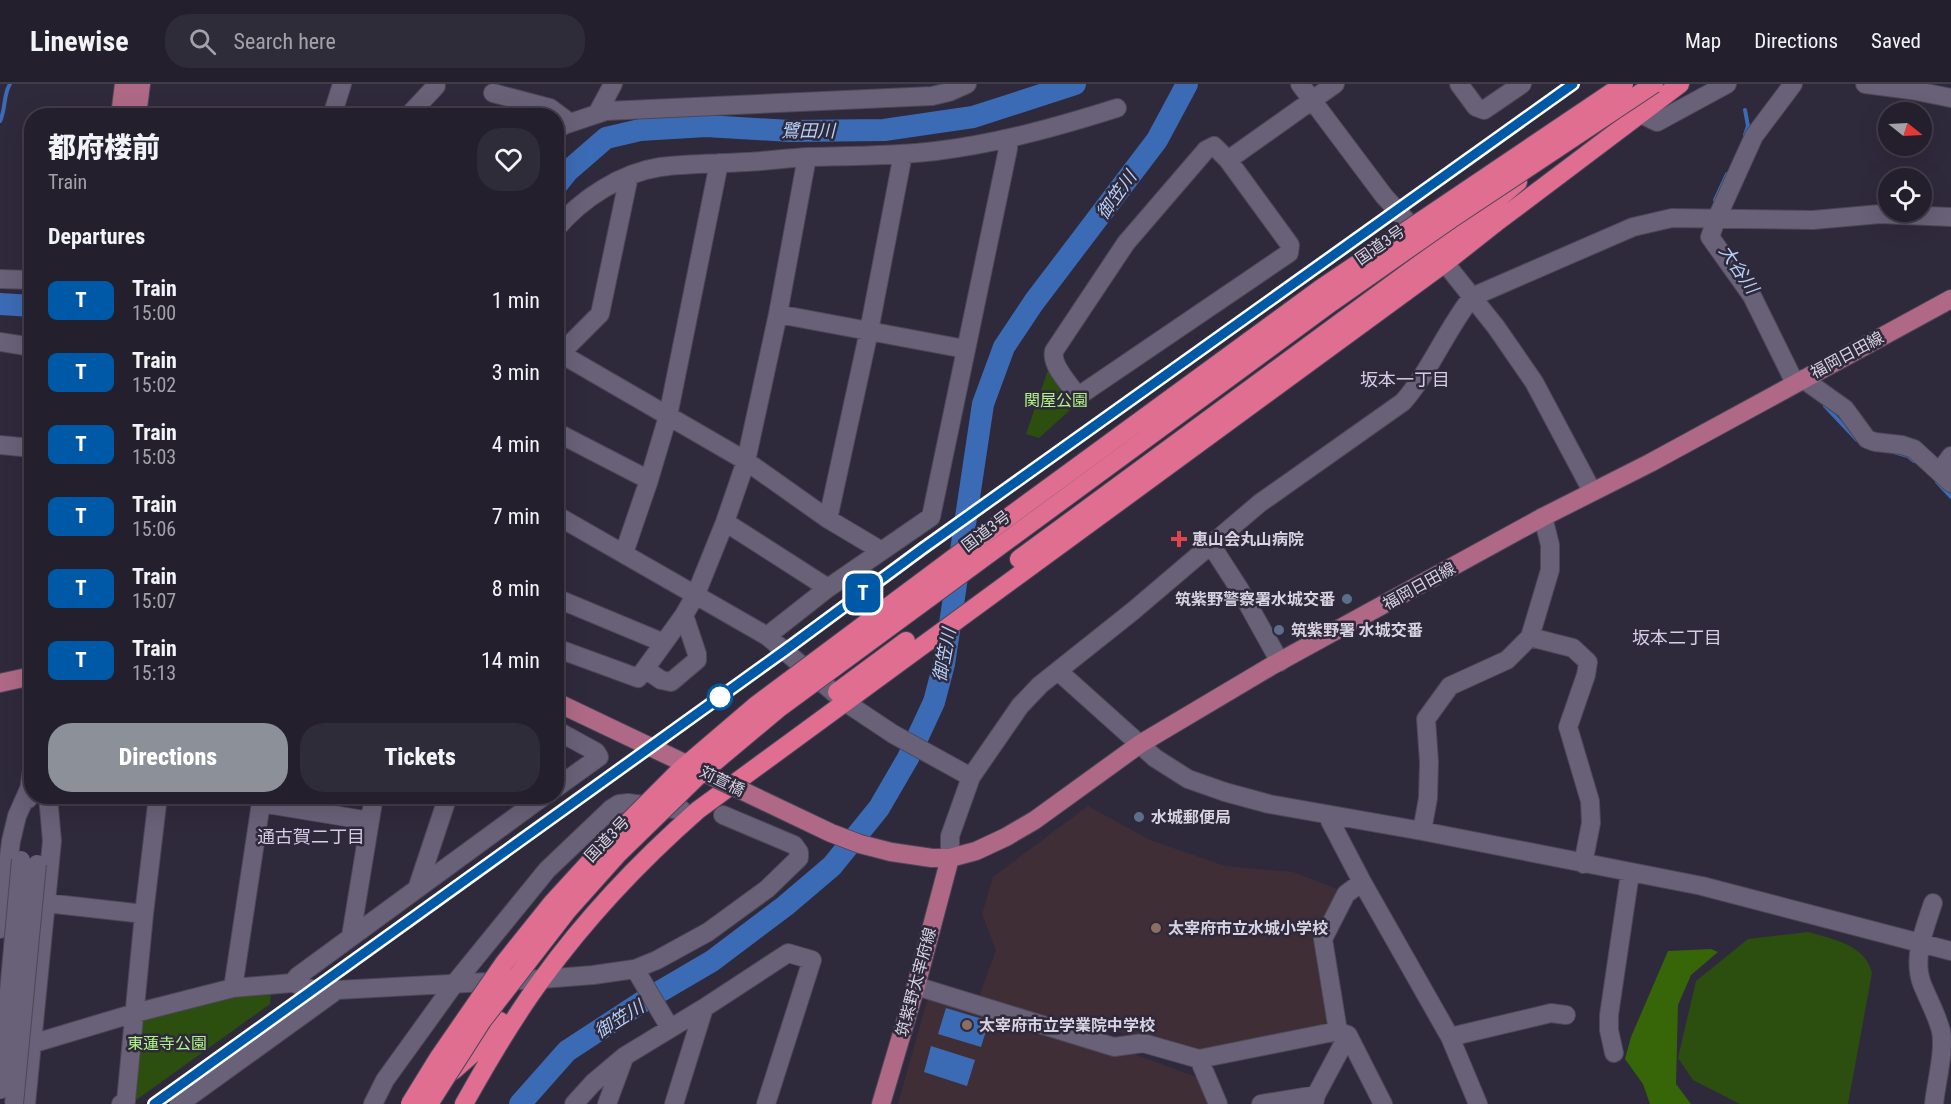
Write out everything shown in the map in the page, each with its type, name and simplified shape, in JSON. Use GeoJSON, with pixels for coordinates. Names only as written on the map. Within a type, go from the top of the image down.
{"type":"FeatureCollection","features":[{"type":"Feature","properties":{"kind":"highway"},"geometry":{"type":"LineString","coordinates":[[1440,257],[1624,84]]}},
{"type":"Feature","properties":{"kind":"highway","name":"国道3号"},"geometry":{"type":"LineString","coordinates":[[410,1104],[439,1057],[504,963],[552,903],[606,844],[679,771],[754,706],[1320,289],[1624,84]]}},
{"type":"Feature","properties":{"kind":"highway","name":"国道3号"},"geometry":{"type":"LineString","coordinates":[[429,1104],[482,1021],[568,910],[618,854],[698,776],[769,717],[1332,302],[1451,219],[1654,84]]}},
{"type":"Feature","properties":{"kind":"highway"},"geometry":{"type":"LineString","coordinates":[[416,1104],[477,1050],[535,979],[601,905],[655,848],[698,810],[873,672],[1680,84]]}},
{"type":"Feature","properties":{"kind":"highway"},"geometry":{"type":"LineString","coordinates":[[464,1104],[560,938],[624,866],[682,810],[840,698]]}},
{"type":"Feature","properties":{"kind":"main road"},"geometry":{"type":"LineString","coordinates":[[121,108],[124,84]]}},
{"type":"Feature","properties":{"kind":"main road"},"geometry":{"type":"LineString","coordinates":[[138,108],[141,84]]}},
{"type":"Feature","properties":{"kind":"main road","name":"福岡日田線"},"geometry":{"type":"LineString","coordinates":[[891,852],[932,858],[950,858],[986,847],[1006,837],[1035,820],[1140,744],[1280,662],[1543,517],[1650,463],[1951,300]]}},
{"type":"Feature","properties":{"kind":"main road"},"geometry":{"type":"LineString","coordinates":[[0,682],[24,678]]}},
{"type":"Feature","properties":{"kind":"main road","name":"苅萱橋"},"geometry":{"type":"LineString","coordinates":[[564,706],[831,833],[891,852]]}},
{"type":"Feature","properties":{"kind":"main road","name":"筑紫野太宰府線"},"geometry":{"type":"LineString","coordinates":[[881,1104],[916,986],[950,858]]}},
{"type":"Feature","properties":{"kind":"street"},"geometry":{"type":"LineString","coordinates":[[334,108],[342,84]]}},
{"type":"Feature","properties":{"kind":"street"},"geometry":{"type":"LineString","coordinates":[[597,114],[613,84]]}},
{"type":"Feature","properties":{"kind":"street"},"geometry":{"type":"LineString","coordinates":[[564,127],[606,111],[932,96],[967,84]]}},
{"type":"Feature","properties":{"kind":"street"},"geometry":{"type":"LineString","coordinates":[[1228,160],[1305,92],[1335,84]]}},
{"type":"Feature","properties":{"kind":"street"},"geometry":{"type":"LineString","coordinates":[[1459,84],[1476,107],[1484,110],[1522,84]]}},
{"type":"Feature","properties":{"kind":"street"},"geometry":{"type":"LineString","coordinates":[[1793,84],[1754,136],[1710,237],[1752,296],[1799,381],[1843,407],[1867,439],[1914,449],[1945,477],[1951,456]]}},
{"type":"Feature","properties":{"kind":"street"},"geometry":{"type":"LineString","coordinates":[[1865,84],[1951,98]]}},
{"type":"Feature","properties":{"kind":"street"},"geometry":{"type":"LineString","coordinates":[[1640,113],[1658,122],[1722,85]]}},
{"type":"Feature","properties":{"kind":"street"},"geometry":{"type":"LineString","coordinates":[[415,108],[436,86]]}},
{"type":"Feature","properties":{"kind":"street"},"geometry":{"type":"LineString","coordinates":[[1305,92],[1384,196],[1440,257],[1472,297],[1534,382],[1592,491]]}},
{"type":"Feature","properties":{"kind":"street"},"geometry":{"type":"LineString","coordinates":[[492,93],[550,108]]}},
{"type":"Feature","properties":{"kind":"street"},"geometry":{"type":"LineString","coordinates":[[564,221],[592,196],[610,185],[629,176],[659,167],[936,151],[1008,139],[1117,108]]}},
{"type":"Feature","properties":{"kind":"street"},"geometry":{"type":"LineString","coordinates":[[767,636],[880,550],[931,517],[1008,149],[1008,139]]}},
{"type":"Feature","properties":{"kind":"street"},"geometry":{"type":"LineString","coordinates":[[1217,147],[1228,160],[1290,245],[1289,253],[1083,393],[1074,392],[1056,365],[1054,351],[1126,243],[1206,150],[1217,147]]}},
{"type":"Feature","properties":{"kind":"street"},"geometry":{"type":"LineString","coordinates":[[828,519],[869,332],[903,154]]}},
{"type":"Feature","properties":{"kind":"street"},"geometry":{"type":"LineString","coordinates":[[564,651],[638,678],[684,615],[696,594],[725,522],[746,460],[778,314],[807,157]]}},
{"type":"Feature","properties":{"kind":"street"},"geometry":{"type":"LineString","coordinates":[[624,553],[668,417],[719,163]]}},
{"type":"Feature","properties":{"kind":"street"},"geometry":{"type":"LineString","coordinates":[[564,348],[600,314],[629,176]]}},
{"type":"Feature","properties":{"kind":"street"},"geometry":{"type":"LineString","coordinates":[[950,858],[950,836],[971,777],[1020,706],[1040,685],[1133,611],[1268,497],[1403,402],[1419,384],[1460,312],[1472,297],[1633,227],[1672,218],[1813,220],[1880,214],[1951,217]]}},
{"type":"Feature","properties":{"kind":"street"},"geometry":{"type":"LineString","coordinates":[[0,279],[24,280]]}},
{"type":"Feature","properties":{"kind":"street"},"geometry":{"type":"LineString","coordinates":[[778,314],[965,349]]}},
{"type":"Feature","properties":{"kind":"street"},"geometry":{"type":"LineString","coordinates":[[0,342],[24,346]]}},
{"type":"Feature","properties":{"kind":"street"},"geometry":{"type":"LineString","coordinates":[[564,357],[746,460],[828,519],[880,550]]}},
{"type":"Feature","properties":{"kind":"street"},"geometry":{"type":"LineString","coordinates":[[564,436],[649,480]]}},
{"type":"Feature","properties":{"kind":"street"},"geometry":{"type":"LineString","coordinates":[[0,445],[24,447]]}},
{"type":"Feature","properties":{"kind":"street"},"geometry":{"type":"LineString","coordinates":[[1422,831],[1428,798],[1429,762],[1426,719],[1450,686],[1507,660],[1530,637],[1550,570],[1550,545],[1543,517]]}},
{"type":"Feature","properties":{"kind":"street"},"geometry":{"type":"LineString","coordinates":[[564,520],[767,636],[840,698],[893,734],[971,777]]}},
{"type":"Feature","properties":{"kind":"street"},"geometry":{"type":"LineString","coordinates":[[725,522],[828,588]]}},
{"type":"Feature","properties":{"kind":"street"},"geometry":{"type":"LineString","coordinates":[[1211,544],[1240,590],[1280,662]]}},
{"type":"Feature","properties":{"kind":"street"},"geometry":{"type":"LineString","coordinates":[[564,600],[664,643]]}},
{"type":"Feature","properties":{"kind":"street"},"geometry":{"type":"LineString","coordinates":[[645,669],[661,680],[671,682],[697,660],[698,654],[684,615]]}},
{"type":"Feature","properties":{"kind":"street"},"geometry":{"type":"LineString","coordinates":[[1530,637],[1573,648],[1588,662],[1569,727],[1590,801],[1591,823],[1583,864]]}},
{"type":"Feature","properties":{"kind":"street"},"geometry":{"type":"LineString","coordinates":[[1058,671],[1155,758],[1171,770],[1205,785],[1269,804],[1422,831],[1702,886],[1951,951]]}},
{"type":"Feature","properties":{"kind":"street"},"geometry":{"type":"LineString","coordinates":[[564,734],[596,752],[599,757],[564,782]]}},
{"type":"Feature","properties":{"kind":"street"},"geometry":{"type":"LineString","coordinates":[[0,929],[11,840],[24,800]]}},
{"type":"Feature","properties":{"kind":"street"},"geometry":{"type":"LineString","coordinates":[[373,1104],[385,1080],[455,983],[547,870],[611,809],[628,803],[682,810]]}},
{"type":"Feature","properties":{"kind":"street"},"geometry":{"type":"LineString","coordinates":[[14,1104],[29,862],[29,804]]}},
{"type":"Feature","properties":{"kind":"street"},"geometry":{"type":"LineString","coordinates":[[0,1090],[29,862],[46,804]]}},
{"type":"Feature","properties":{"kind":"street"},"geometry":{"type":"LineString","coordinates":[[26,1104],[52,841],[49,804]]}},
{"type":"Feature","properties":{"kind":"street"},"geometry":{"type":"LineString","coordinates":[[121,1104],[126,1101],[157,804]]}},
{"type":"Feature","properties":{"kind":"street"},"geometry":{"type":"LineString","coordinates":[[233,988],[261,804]]}},
{"type":"Feature","properties":{"kind":"street"},"geometry":{"type":"LineString","coordinates":[[283,804],[370,821]]}},
{"type":"Feature","properties":{"kind":"street"},"geometry":{"type":"LineString","coordinates":[[351,936],[373,804]]}},
{"type":"Feature","properties":{"kind":"street"},"geometry":{"type":"LineString","coordinates":[[417,889],[445,804]]}},
{"type":"Feature","properties":{"kind":"street"},"geometry":{"type":"LineString","coordinates":[[292,983],[351,936],[533,804]]}},
{"type":"Feature","properties":{"kind":"street"},"geometry":{"type":"LineString","coordinates":[[0,1054],[135,1013],[233,988],[292,983],[312,989],[337,990],[637,972],[708,932],[767,889],[799,858],[799,852],[794,845],[723,815]]}},
{"type":"Feature","properties":{"kind":"street"},"geometry":{"type":"LineString","coordinates":[[1328,815],[1362,882],[1450,1037],[1478,1104]]}},
{"type":"Feature","properties":{"kind":"street"},"geometry":{"type":"LineString","coordinates":[[1614,1053],[1609,1030],[1609,1015],[1630,873]]}},
{"type":"Feature","properties":{"kind":"street"},"geometry":{"type":"LineString","coordinates":[[1362,882],[1347,894],[1323,939],[1343,1033],[1383,1104]]}},
{"type":"Feature","properties":{"kind":"street"},"geometry":{"type":"LineString","coordinates":[[46,903],[144,914]]}},
{"type":"Feature","properties":{"kind":"street"},"geometry":{"type":"LineString","coordinates":[[1933,903],[1921,943],[1918,963],[1920,980],[1941,1029],[1942,1042],[1934,1104]]}},
{"type":"Feature","properties":{"kind":"street"},"geometry":{"type":"LineString","coordinates":[[574,1104],[593,1083],[667,1023],[704,1008],[788,953],[812,960],[766,1104]]}},
{"type":"Feature","properties":{"kind":"street"},"geometry":{"type":"LineString","coordinates":[[637,972],[667,1023]]}},
{"type":"Feature","properties":{"kind":"street"},"geometry":{"type":"LineString","coordinates":[[916,986],[1114,1047],[1143,1043],[1199,1059],[1343,1033]]}},
{"type":"Feature","properties":{"kind":"street"},"geometry":{"type":"LineString","coordinates":[[179,1104],[337,990]]}},
{"type":"Feature","properties":{"kind":"street"},"geometry":{"type":"LineString","coordinates":[[674,1104],[704,1008]]}},
{"type":"Feature","properties":{"kind":"street"},"geometry":{"type":"LineString","coordinates":[[1450,1037],[1551,1013],[1566,1014]]}},
{"type":"Feature","properties":{"kind":"street"},"geometry":{"type":"LineString","coordinates":[[1261,1104],[1315,1100],[1343,1033]]}},
{"type":"Feature","properties":{"kind":"street"},"geometry":{"type":"LineString","coordinates":[[607,1104],[625,1056]]}},
{"type":"Feature","properties":{"kind":"street"},"geometry":{"type":"LineString","coordinates":[[1199,1059],[1218,1104]]}},
{"type":"Feature","properties":{"kind":"shaded area","name":"太宰府市立水城小学校"},"geometry":{"type":"Polygon","coordinates":[[[1088,806],[1150,840],[1225,866],[1293,872],[1337,889],[1320,942],[1332,1027],[1199,1054],[1108,1029],[1100,1036],[979,997],[996,950],[982,914],[993,877],[1088,806]]]}},
{"type":"Feature","properties":{"kind":"shaded area","name":"太宰府市立学業院中学校"},"geometry":{"type":"Polygon","coordinates":[[[928,997],[1131,1053],[1196,1077],[1214,1104],[898,1104],[928,997]]]}},
{"type":"Feature","properties":{"kind":"green space","name":"関屋公園"},"geometry":{"type":"Polygon","coordinates":[[[1050,364],[1079,402],[1039,438],[1026,434],[1050,364]]]}},
{"type":"Feature","properties":{"kind":"green space"},"geometry":{"type":"Polygon","coordinates":[[[1808,932],[1837,940],[1855,949],[1868,963],[1872,973],[1848,1104],[1740,1104],[1693,1080],[1678,1058],[1696,981],[1748,939],[1808,932]]]}},
{"type":"Feature","properties":{"kind":"green space"},"geometry":{"type":"Polygon","coordinates":[[[1711,949],[1718,952],[1691,975],[1678,1005],[1676,1084],[1691,1104],[1650,1104],[1643,1084],[1625,1059],[1631,1037],[1668,951],[1711,949]]]}},
{"type":"Feature","properties":{"kind":"green space","name":"東蓮寺公園"},"geometry":{"type":"Polygon","coordinates":[[[271,993],[270,1004],[132,1103],[140,1020],[233,998],[271,993]]]}},
{"type":"Feature","properties":{"kind":"water"},"geometry":{"type":"Polygon","coordinates":[[[946,1008],[989,1021],[981,1047],[938,1034],[946,1008]]]}},
{"type":"Feature","properties":{"kind":"water"},"geometry":{"type":"Polygon","coordinates":[[[931,1046],[975,1060],[967,1086],[924,1072],[931,1046]]]}},
{"type":"Feature","properties":{"kind":"waterway"},"geometry":{"type":"LineString","coordinates":[[0,121],[10,84]]}},
{"type":"Feature","properties":{"kind":"waterway","name":"鷺田川"},"geometry":{"type":"LineString","coordinates":[[564,176],[606,138],[640,130],[706,126],[790,131],[884,130],[973,117],[1075,84]]}},
{"type":"Feature","properties":{"kind":"waterway","name":"御笠川"},"geometry":{"type":"LineString","coordinates":[[520,1104],[567,1051],[642,1002],[712,961],[785,906],[832,866],[879,808],[908,758],[934,702],[944,664],[983,404],[1004,347],[1034,302],[1157,140],[1187,84]]}},
{"type":"Feature","properties":{"kind":"waterway","name":"大谷川"},"geometry":{"type":"LineString","coordinates":[[1745,110],[1748,126],[1745,135]]}},
{"type":"Feature","properties":{"kind":"waterway","name":"大谷川"},"geometry":{"type":"LineString","coordinates":[[1715,200],[1727,174]]}},
{"type":"Feature","properties":{"kind":"waterway","name":"鷺田川"},"geometry":{"type":"LineString","coordinates":[[0,304],[24,306]]}},
{"type":"Feature","properties":{"kind":"waterway","name":"大谷川"},"geometry":{"type":"LineString","coordinates":[[1825,406],[1857,440]]}},
{"type":"Feature","properties":{"kind":"waterway","name":"大谷川"},"geometry":{"type":"LineString","coordinates":[[1894,452],[1908,456],[1914,461]]}},
{"type":"Feature","properties":{"kind":"waterway","name":"大谷川"},"geometry":{"type":"LineString","coordinates":[[1937,482],[1951,497]]}},
{"type":"Feature","properties":{"kind":"railway"},"geometry":{"type":"LineString","coordinates":[[154,1104],[784,651],[922,549],[1573,84]]}},
{"type":"Feature","properties":{"kind":"train","name":"T"},"geometry":{"type":"LineString","coordinates":[[154,1104],[784,651],[922,549],[1573,84]]}},
{"type":"Feature","properties":{"kind":"place","name":"恵山会丸山病院"},"geometry":{"type":"Point","coordinates":[1179,539]}},
{"type":"Feature","properties":{"kind":"place","name":"筑紫野警察署水城交番"},"geometry":{"type":"Point","coordinates":[1347,599]}},
{"type":"Feature","properties":{"kind":"place","name":"筑紫野署 水城交番"},"geometry":{"type":"Point","coordinates":[1279,630]}},
{"type":"Feature","properties":{"kind":"place","name":"水城郵便局"},"geometry":{"type":"Point","coordinates":[1139,817]}},
{"type":"Feature","properties":{"kind":"place","name":"太宰府市立水城小学校"},"geometry":{"type":"Point","coordinates":[1156,928]}},
{"type":"Feature","properties":{"kind":"place","name":"太宰府市立学業院中学校"},"geometry":{"type":"Point","coordinates":[967,1025]}},
{"type":"Feature","properties":{"kind":"district","name":"坂本一丁目"},"geometry":{"type":"Point","coordinates":[1405,379]}},
{"type":"Feature","properties":{"kind":"district","name":"坂本二丁目"},"geometry":{"type":"Point","coordinates":[1677,637]}},
{"type":"Feature","properties":{"kind":"district","name":"通古賀二丁目"},"geometry":{"type":"Point","coordinates":[311,836]}}]}
